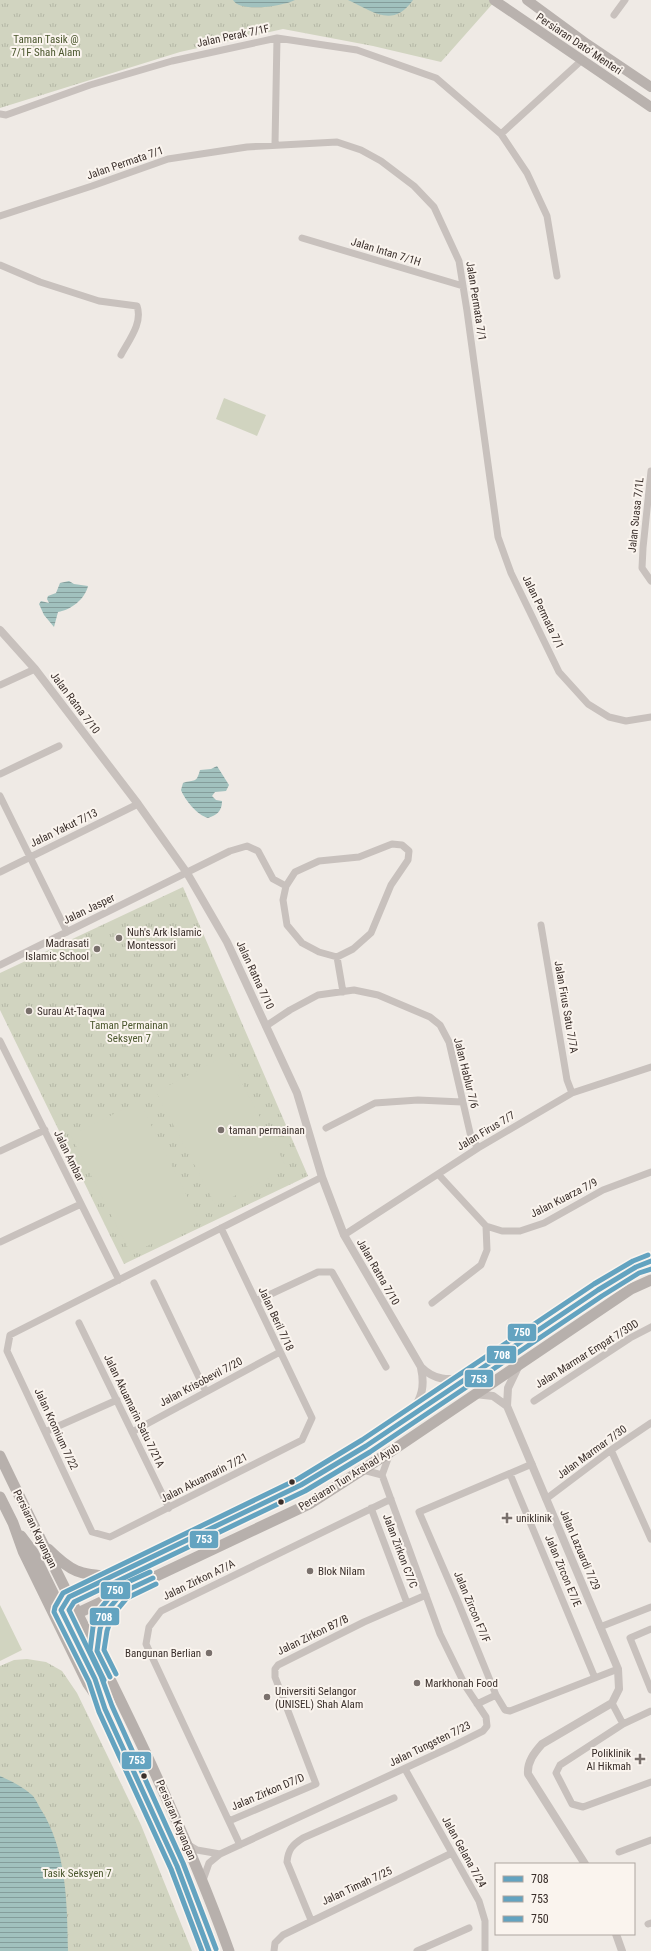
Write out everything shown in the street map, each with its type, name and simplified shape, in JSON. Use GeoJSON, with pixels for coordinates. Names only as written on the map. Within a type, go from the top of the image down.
{"type":"FeatureCollection","features":[{"type":"Feature","properties":{"kind":"main road","name":"Persiaran Dato' Menteri"},"geometry":{"type":"LineString","coordinates":[[494,0],[651,107]]}},
{"type":"Feature","properties":{"kind":"main road","name":"Persiaran Dato' Menteri"},"geometry":{"type":"LineString","coordinates":[[527,0],[587,44],[651,87]]}},
{"type":"Feature","properties":{"kind":"main road","name":"Persiaran Tun Arshad Ayub"},"geometry":{"type":"LineString","coordinates":[[69,1597],[300,1485],[366,1446],[598,1290],[636,1267],[651,1261]]}},
{"type":"Feature","properties":{"kind":"main road","name":"Persiaran Tun Arshad Ayub"},"geometry":{"type":"LineString","coordinates":[[78,1613],[309,1504],[390,1452],[631,1289],[651,1280]]}},
{"type":"Feature","properties":{"kind":"main road","name":"Persiaran Kayangan"},"geometry":{"type":"LineString","coordinates":[[0,1456],[97,1651],[155,1772],[187,1844],[229,1951]]}},
{"type":"Feature","properties":{"kind":"main road","name":"Persiaran Kayangan"},"geometry":{"type":"LineString","coordinates":[[0,1497],[23,1551],[88,1684],[106,1710],[177,1866],[209,1951]]}},
{"type":"Feature","properties":{"kind":"main road"},"geometry":{"type":"LineString","coordinates":[[12,1523],[33,1552],[95,1679],[106,1710]]}},
{"type":"Feature","properties":{"kind":"main road"},"geometry":{"type":"LineString","coordinates":[[41,1541],[58,1559],[77,1572],[113,1577]]}},
{"type":"Feature","properties":{"kind":"main road"},"geometry":{"type":"LineString","coordinates":[[97,1651],[100,1628],[106,1612],[123,1592]]}},
{"type":"Feature","properties":{"kind":"main road"},"geometry":{"type":"LineString","coordinates":[[62,1610],[69,1597]]}},
{"type":"Feature","properties":{"kind":"main road"},"geometry":{"type":"LineString","coordinates":[[62,1610],[78,1613]]}},
{"type":"Feature","properties":{"kind":"street"},"geometry":{"type":"LineString","coordinates":[[614,15],[625,0]]}},
{"type":"Feature","properties":{"kind":"street"},"geometry":{"type":"LineString","coordinates":[[275,144],[277,38]]}},
{"type":"Feature","properties":{"kind":"street","name":"Jalan Perak 7/1F"},"geometry":{"type":"LineString","coordinates":[[0,114],[6,115],[90,85],[172,60],[277,38],[357,50],[418,70],[436,78],[501,134],[527,174],[547,216],[557,276]]}},
{"type":"Feature","properties":{"kind":"street"},"geometry":{"type":"LineString","coordinates":[[501,134],[582,60]]}},
{"type":"Feature","properties":{"kind":"street","name":"Jalan Permata 7/1"},"geometry":{"type":"LineString","coordinates":[[0,216],[168,159],[275,144],[337,142],[361,150],[381,161],[414,186],[434,207],[459,261],[498,537],[511,573],[559,672],[588,704],[609,717],[626,721],[651,717]]}},
{"type":"Feature","properties":{"kind":"street","name":"Jalan Intan 7/1H"},"geometry":{"type":"LineString","coordinates":[[302,238],[463,286]]}},
{"type":"Feature","properties":{"kind":"street"},"geometry":{"type":"LineString","coordinates":[[0,265],[40,282],[99,300],[137,306],[140,314],[138,322],[121,355]]}},
{"type":"Feature","properties":{"kind":"street","name":"Jalan Suasa 7/1L"},"geometry":{"type":"LineString","coordinates":[[651,471],[642,568],[651,582]]}},
{"type":"Feature","properties":{"kind":"street","name":"Jalan Ratna 7/10"},"geometry":{"type":"LineString","coordinates":[[0,630],[35,669],[138,804],[187,873],[227,942],[297,1093],[322,1177],[344,1235],[421,1367],[427,1373],[439,1379],[450,1380],[467,1378]]}},
{"type":"Feature","properties":{"kind":"street"},"geometry":{"type":"LineString","coordinates":[[0,685],[35,669]]}},
{"type":"Feature","properties":{"kind":"street"},"geometry":{"type":"LineString","coordinates":[[0,774],[59,746]]}},
{"type":"Feature","properties":{"kind":"street"},"geometry":{"type":"LineString","coordinates":[[0,796],[67,932]]}},
{"type":"Feature","properties":{"kind":"street","name":"Jalan Yakut 7/13"},"geometry":{"type":"LineString","coordinates":[[0,872],[138,804]]}},
{"type":"Feature","properties":{"kind":"street"},"geometry":{"type":"LineString","coordinates":[[392,844],[402,845],[409,851],[408,860],[391,885],[371,933],[353,949],[337,957],[319,952],[302,943],[287,925],[284,900],[286,886],[295,872],[319,861],[359,857],[392,844]]}},
{"type":"Feature","properties":{"kind":"street","name":"Jalan Jasper"},"geometry":{"type":"LineString","coordinates":[[0,965],[230,851],[247,846],[258,851],[273,879],[286,886]]}},
{"type":"Feature","properties":{"kind":"street","name":"Jalan Firus Satu 7/7A"},"geometry":{"type":"LineString","coordinates":[[541,925],[567,1080],[572,1093]]}},
{"type":"Feature","properties":{"kind":"street"},"geometry":{"type":"LineString","coordinates":[[337,957],[343,992]]}},
{"type":"Feature","properties":{"kind":"street","name":"Jalan Hablur 7/6"},"geometry":{"type":"LineString","coordinates":[[266,1026],[290,1010],[318,995],[354,990],[378,995],[419,1012],[440,1025],[449,1042],[471,1136],[478,1148]]}},
{"type":"Feature","properties":{"kind":"street","name":"Jalan Ambar"},"geometry":{"type":"LineString","coordinates":[[0,1041],[3,1056],[45,1130],[119,1280]]}},
{"type":"Feature","properties":{"kind":"street","name":"Jalan Firus 7/7"},"geometry":{"type":"LineString","coordinates":[[344,1235],[478,1148],[572,1093],[651,1067]]}},
{"type":"Feature","properties":{"kind":"street"},"geometry":{"type":"LineString","coordinates":[[326,1128],[375,1103],[418,1100],[462,1102]]}},
{"type":"Feature","properties":{"kind":"street"},"geometry":{"type":"LineString","coordinates":[[0,1151],[45,1130]]}},
{"type":"Feature","properties":{"kind":"street","name":"Jalan Kuarza 7/9"},"geometry":{"type":"LineString","coordinates":[[486,1226],[502,1231],[520,1231],[544,1223],[603,1190],[651,1172]]}},
{"type":"Feature","properties":{"kind":"street"},"geometry":{"type":"LineString","coordinates":[[432,1303],[481,1265],[487,1250],[486,1226],[438,1174]]}},
{"type":"Feature","properties":{"kind":"street"},"geometry":{"type":"LineString","coordinates":[[119,1280],[322,1177]]}},
{"type":"Feature","properties":{"kind":"street"},"geometry":{"type":"LineString","coordinates":[[0,1242],[81,1204]]}},
{"type":"Feature","properties":{"kind":"street","name":"Jalan Beril 7/18"},"geometry":{"type":"LineString","coordinates":[[221,1228],[312,1418]]}},
{"type":"Feature","properties":{"kind":"street"},"geometry":{"type":"LineString","coordinates":[[256,1301],[318,1272],[332,1272],[386,1367]]}},
{"type":"Feature","properties":{"kind":"street","name":"Jalan Kromium 7/22"},"geometry":{"type":"LineString","coordinates":[[92,1532],[7,1351],[10,1334],[119,1280]]}},
{"type":"Feature","properties":{"kind":"street"},"geometry":{"type":"LineString","coordinates":[[154,1283],[206,1392]]}},
{"type":"Feature","properties":{"kind":"street","name":"Jalan Akuamarin Satu 7/21A"},"geometry":{"type":"LineString","coordinates":[[79,1322],[169,1508]]}},
{"type":"Feature","properties":{"kind":"street","name":"Jalan Marmar Empat 7/30D"},"geometry":{"type":"LineString","coordinates":[[534,1401],[630,1338],[651,1327]]}},
{"type":"Feature","properties":{"kind":"street","name":"Jalan Krisobevil 7/20"},"geometry":{"type":"LineString","coordinates":[[132,1432],[280,1352]]}},
{"type":"Feature","properties":{"kind":"street"},"geometry":{"type":"LineString","coordinates":[[474,1394],[493,1396],[507,1406],[510,1381],[517,1368],[524,1360]]}},
{"type":"Feature","properties":{"kind":"street","name":"Jalan Ratna 7/10"},"geometry":{"type":"LineString","coordinates":[[409,1416],[421,1398],[424,1379],[421,1367]]}},
{"type":"Feature","properties":{"kind":"street"},"geometry":{"type":"LineString","coordinates":[[45,1432],[116,1400]]}},
{"type":"Feature","properties":{"kind":"street","name":"Jalan Lazuardi 7/29"},"geometry":{"type":"LineString","coordinates":[[507,1406],[618,1669],[619,1689],[612,1703]]}},
{"type":"Feature","properties":{"kind":"street","name":"Jalan Akuamarin 7/21"},"geometry":{"type":"LineString","coordinates":[[92,1532],[110,1537],[302,1440],[312,1418]]}},
{"type":"Feature","properties":{"kind":"street","name":"Jalan Marmar 7/30"},"geometry":{"type":"LineString","coordinates":[[546,1499],[611,1450],[651,1423]]}},
{"type":"Feature","properties":{"kind":"street"},"geometry":{"type":"LineString","coordinates":[[611,1450],[651,1539]]}},
{"type":"Feature","properties":{"kind":"street"},"geometry":{"type":"LineString","coordinates":[[362,1470],[382,1475],[390,1452]]}},
{"type":"Feature","properties":{"kind":"street","name":"Jalan Zircon F7/F"},"geometry":{"type":"LineString","coordinates":[[532,1464],[419,1512],[496,1695],[505,1710],[510,1711],[618,1669]]}},
{"type":"Feature","properties":{"kind":"street","name":"Jalan Zircon E7/E"},"geometry":{"type":"LineString","coordinates":[[510,1474],[595,1678]]}},
{"type":"Feature","properties":{"kind":"street","name":"Jalan Tungsten 7/23"},"geometry":{"type":"LineString","coordinates":[[220,1854],[405,1769],[483,1731],[488,1723],[454,1663],[440,1634],[382,1475]]}},
{"type":"Feature","properties":{"kind":"street","name":"Jalan Zirkon A7/A"},"geometry":{"type":"LineString","coordinates":[[240,1845],[146,1644],[149,1627],[161,1611],[391,1499]]}},
{"type":"Feature","properties":{"kind":"street","name":"Jalan Zirkon C7/C"},"geometry":{"type":"LineString","coordinates":[[371,1508],[407,1603]]}},
{"type":"Feature","properties":{"kind":"street"},"geometry":{"type":"LineString","coordinates":[[407,1603],[426,1595]]}},
{"type":"Feature","properties":{"kind":"street","name":"Jalan Zirkon B7/B"},"geometry":{"type":"LineString","coordinates":[[316,1784],[275,1677],[275,1669],[278,1665],[364,1622],[407,1603]]}},
{"type":"Feature","properties":{"kind":"street"},"geometry":{"type":"LineString","coordinates":[[600,1627],[651,1607]]}},
{"type":"Feature","properties":{"kind":"street"},"geometry":{"type":"LineString","coordinates":[[651,1629],[630,1638],[651,1690]]}},
{"type":"Feature","properties":{"kind":"street"},"geometry":{"type":"LineString","coordinates":[[477,1704],[496,1695]]}},
{"type":"Feature","properties":{"kind":"street"},"geometry":{"type":"LineString","coordinates":[[584,1863],[528,1774],[527,1769],[535,1752],[542,1744],[612,1703],[623,1724]]}},
{"type":"Feature","properties":{"kind":"street"},"geometry":{"type":"LineString","coordinates":[[651,1711],[623,1724],[560,1765],[556,1773],[572,1804],[583,1807],[651,1782]]}},
{"type":"Feature","properties":{"kind":"street","name":"Jalan Gelana 7/24"},"geometry":{"type":"LineString","coordinates":[[405,1769],[481,1908],[485,1921],[485,1951]]}},
{"type":"Feature","properties":{"kind":"street","name":"Jalan Zirkon D7/D"},"geometry":{"type":"LineString","coordinates":[[229,1821],[316,1784]]}},
{"type":"Feature","properties":{"kind":"street"},"geometry":{"type":"LineString","coordinates":[[311,1920],[287,1862],[288,1853],[293,1844],[303,1838],[394,1798]]}},
{"type":"Feature","properties":{"kind":"street"},"geometry":{"type":"LineString","coordinates":[[619,1852],[651,1840]]}},
{"type":"Feature","properties":{"kind":"street"},"geometry":{"type":"LineString","coordinates":[[187,1844],[197,1850],[220,1854]]}},
{"type":"Feature","properties":{"kind":"street","name":"Jalan Timah 7/25"},"geometry":{"type":"LineString","coordinates":[[274,1951],[275,1943],[283,1935],[311,1920],[452,1853]]}},
{"type":"Feature","properties":{"kind":"street"},"geometry":{"type":"LineString","coordinates":[[202,1883],[209,1863],[220,1854]]}},
{"type":"Feature","properties":{"kind":"street"},"geometry":{"type":"LineString","coordinates":[[417,1951],[469,1928]]}},
{"type":"Feature","properties":{"kind":"street"},"geometry":{"type":"LineString","coordinates":[[616,1935],[622,1951]]}},
{"type":"Feature","properties":{"kind":"green space","name":"Taman Tasik @ 7/1F Shah Alam"},"geometry":{"type":"Polygon","coordinates":[[[0,0],[495,1],[441,62],[373,46],[283,29],[180,52],[0,108],[0,0]]]}},
{"type":"Feature","properties":{"kind":"green space"},"geometry":{"type":"Polygon","coordinates":[[[224,398],[266,415],[257,436],[216,419],[224,398]]]}},
{"type":"Feature","properties":{"kind":"green space","name":"Taman Permainan Seksyen 7"},"geometry":{"type":"Polygon","coordinates":[[[183,887],[308,1176],[124,1264],[0,1010],[0,973],[183,887]]]}},
{"type":"Feature","properties":{"kind":"green space","name":"taman permainan"},"geometry":{"type":"Polygon","coordinates":[[[227,1055],[287,1168],[216,1206],[156,1092],[227,1055]]]}},
{"type":"Feature","properties":{"kind":"green space"},"geometry":{"type":"Polygon","coordinates":[[[139,1101],[199,1220],[131,1254],[71,1136],[139,1101]]]}},
{"type":"Feature","properties":{"kind":"green space"},"geometry":{"type":"Polygon","coordinates":[[[0,1605],[22,1650],[0,1661],[0,1605]]]}},
{"type":"Feature","properties":{"kind":"green space","name":"Tasik Seksyen 7"},"geometry":{"type":"Polygon","coordinates":[[[27,1659],[46,1662],[62,1671],[77,1693],[141,1825],[192,1951],[0,1951],[0,1666],[14,1660],[27,1659]]]}},
{"type":"Feature","properties":{"kind":"water"},"geometry":{"type":"Polygon","coordinates":[[[233,0],[295,0],[272,6],[253,7],[237,4],[233,0]]]}},
{"type":"Feature","properties":{"kind":"water"},"geometry":{"type":"Polygon","coordinates":[[[348,0],[413,0],[398,14],[390,16],[374,12],[348,0]]]}},
{"type":"Feature","properties":{"kind":"water"},"geometry":{"type":"Polygon","coordinates":[[[69,581],[74,584],[88,586],[84,595],[77,603],[68,609],[58,612],[54,627],[44,615],[39,604],[41,601],[49,603],[47,599],[48,596],[56,593],[60,583],[69,581]]]}},
{"type":"Feature","properties":{"kind":"water"},"geometry":{"type":"Polygon","coordinates":[[[217,766],[229,785],[226,791],[215,792],[212,796],[216,800],[222,801],[222,804],[218,812],[208,818],[200,814],[192,807],[181,790],[183,783],[196,779],[200,770],[211,769],[217,766]]]}},
{"type":"Feature","properties":{"kind":"water","name":"Tasik Seksyen 7"},"geometry":{"type":"Polygon","coordinates":[[[0,1776],[13,1782],[33,1796],[49,1824],[56,1841],[64,1877],[68,1951],[0,1951],[0,1776]]]}},
{"type":"Feature","properties":{"kind":"transit line","name":"750"},"geometry":{"type":"LineString","coordinates":[[202,1951],[171,1869],[99,1712],[89,1682],[54,1612],[55,1607],[63,1593],[298,1479],[362,1440],[594,1284],[633,1261],[648,1255]]}},
{"type":"Feature","properties":{"kind":"transit line","name":"708"},"geometry":{"type":"LineString","coordinates":[[209,1951],[177,1866],[105,1709],[95,1679],[61,1610],[69,1597],[301,1485],[366,1446],[598,1290],[636,1267],[651,1261]]}},
{"type":"Feature","properties":{"kind":"transit line","name":"753"},"geometry":{"type":"LineString","coordinates":[[216,1949],[183,1863],[112,1706],[101,1676],[69,1610],[74,1602],[305,1491],[370,1452],[602,1296],[639,1273],[651,1269]]}},
{"type":"Feature","properties":{"kind":"transit line","name":"750"},"geometry":{"type":"LineString","coordinates":[[104,1680],[90,1651],[93,1627],[100,1609],[119,1586],[150,1572]]}},
{"type":"Feature","properties":{"kind":"transit line","name":"708"},"geometry":{"type":"LineString","coordinates":[[110,1677],[97,1651],[100,1629],[106,1612],[123,1592],[153,1578]]}},
{"type":"Feature","properties":{"kind":"transit line","name":"753"},"geometry":{"type":"LineString","coordinates":[[116,1674],[104,1650],[107,1631],[112,1616],[127,1598],[156,1584]]}},
{"type":"Feature","properties":{"kind":"place","name":"Nuh's Ark Islamic Montessori"},"geometry":{"type":"Point","coordinates":[119,938]}},
{"type":"Feature","properties":{"kind":"place","name":"Madrasati Islamic School"},"geometry":{"type":"Point","coordinates":[97,949]}},
{"type":"Feature","properties":{"kind":"place","name":"Surau At-Taqwa"},"geometry":{"type":"Point","coordinates":[29,1011]}},
{"type":"Feature","properties":{"kind":"place","name":"taman permainan"},"geometry":{"type":"Point","coordinates":[221,1130]}},
{"type":"Feature","properties":{"kind":"place","name":"uniklinik"},"geometry":{"type":"Point","coordinates":[507,1518]}},
{"type":"Feature","properties":{"kind":"place","name":"Blok Nilam"},"geometry":{"type":"Point","coordinates":[310,1571]}},
{"type":"Feature","properties":{"kind":"place","name":"Bangunan Berlian"},"geometry":{"type":"Point","coordinates":[209,1653]}},
{"type":"Feature","properties":{"kind":"place","name":"Markhonah Food"},"geometry":{"type":"Point","coordinates":[417,1683]}},
{"type":"Feature","properties":{"kind":"place","name":"Universiti Selangor (UNISEL) Shah Alam"},"geometry":{"type":"Point","coordinates":[267,1697]}},
{"type":"Feature","properties":{"kind":"place","name":"Poliklinik Al Hikmah"},"geometry":{"type":"Point","coordinates":[640,1759]}}]}
